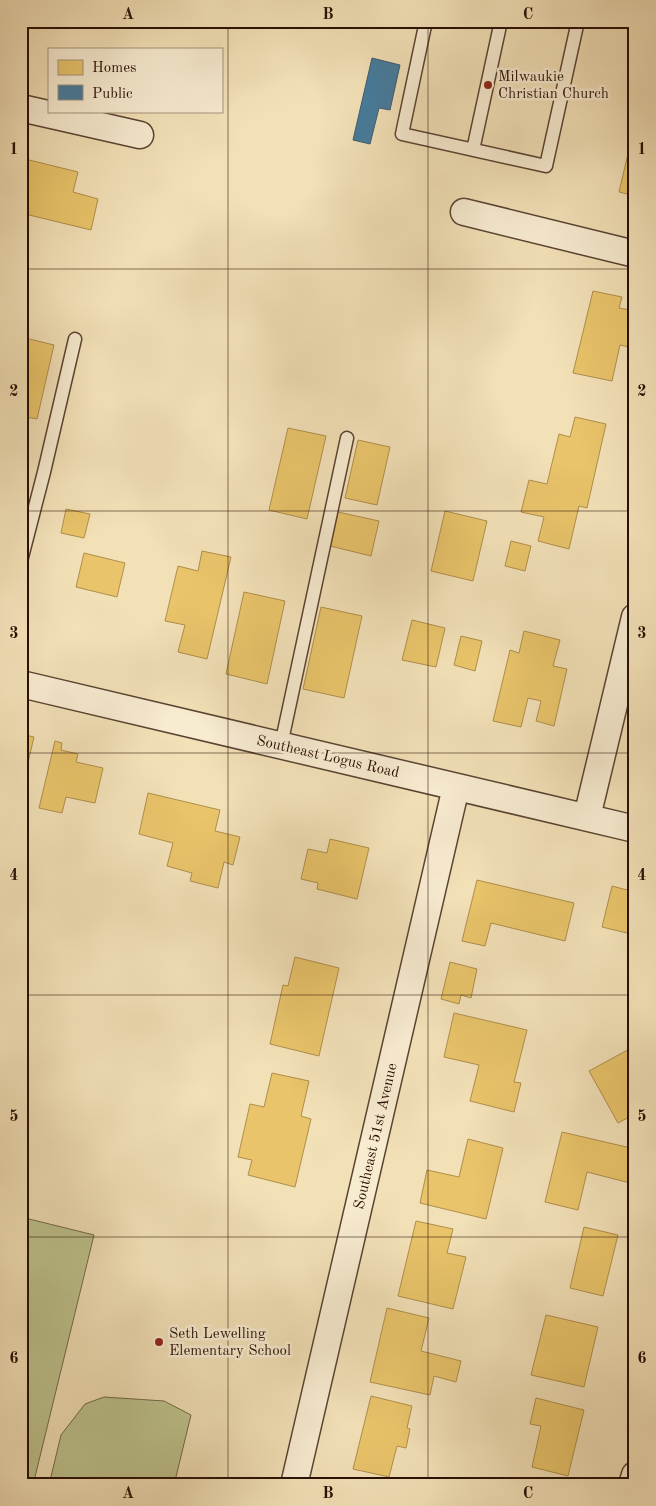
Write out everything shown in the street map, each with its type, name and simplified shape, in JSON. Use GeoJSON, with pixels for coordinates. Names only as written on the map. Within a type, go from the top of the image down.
{"type":"FeatureCollection","features":[{"type":"Feature","properties":{"kind":"street"},"geometry":{"type":"LineString","coordinates":[[21,108],[140,135]]}},
{"type":"Feature","properties":{"kind":"street"},"geometry":{"type":"LineString","coordinates":[[464,212],[635,254]]}},
{"type":"Feature","properties":{"kind":"street"},"geometry":{"type":"LineString","coordinates":[[587,817],[635,617]]}},
{"type":"Feature","properties":{"kind":"street","name":"Southeast Logus Road"},"geometry":{"type":"LineString","coordinates":[[21,684],[635,829]]}},
{"type":"Feature","properties":{"kind":"street","name":"Southeast 51st Avenue"},"geometry":{"type":"LineString","coordinates":[[294,1485],[456,786]]}},
{"type":"Feature","properties":{"kind":"street"},"geometry":{"type":"LineString","coordinates":[[632,1485],[635,1475]]}},
{"type":"Feature","properties":{"kind":"lane"},"geometry":{"type":"LineString","coordinates":[[426,21],[402,134],[546,166],[578,21]]}},
{"type":"Feature","properties":{"kind":"lane"},"geometry":{"type":"LineString","coordinates":[[473,150],[501,21]]}},
{"type":"Feature","properties":{"kind":"lane"},"geometry":{"type":"LineString","coordinates":[[21,561],[75,338]]}},
{"type":"Feature","properties":{"kind":"lane"},"geometry":{"type":"LineString","coordinates":[[281,745],[346,438]]}},
{"type":"Feature","properties":{"kind":"green space"},"geometry":{"type":"Polygon","coordinates":[[[21,1217],[94,1235],[33,1485],[21,1485],[21,1217]]]}},
{"type":"Feature","properties":{"kind":"green space"},"geometry":{"type":"Polygon","coordinates":[[[104,1397],[164,1401],[191,1415],[174,1485],[49,1485],[61,1435],[85,1404],[104,1397]]]}},
{"type":"Feature","properties":{"kind":"building: Homes"},"geometry":{"type":"Polygon","coordinates":[[[635,124],[635,196],[619,192],[635,124]]]}},
{"type":"Feature","properties":{"kind":"building: Homes"},"geometry":{"type":"Polygon","coordinates":[[[21,158],[78,172],[73,192],[98,199],[91,230],[21,213],[21,158]]]}},
{"type":"Feature","properties":{"kind":"building: Homes"},"geometry":{"type":"Polygon","coordinates":[[[593,291],[622,297],[619,308],[635,311],[635,325],[629,347],[620,345],[612,381],[573,373],[593,291]]]}},
{"type":"Feature","properties":{"kind":"building: Homes"},"geometry":{"type":"Polygon","coordinates":[[[21,337],[54,345],[37,419],[21,416],[21,337]]]}},
{"type":"Feature","properties":{"kind":"building: Homes"},"geometry":{"type":"Polygon","coordinates":[[[575,417],[606,424],[587,508],[579,506],[569,549],[538,541],[544,517],[521,512],[529,480],[547,484],[559,434],[570,437],[575,417]]]}},
{"type":"Feature","properties":{"kind":"building: Homes"},"geometry":{"type":"Polygon","coordinates":[[[288,428],[326,436],[307,519],[269,510],[288,428]]]}},
{"type":"Feature","properties":{"kind":"building: Homes"},"geometry":{"type":"Polygon","coordinates":[[[358,440],[390,447],[377,505],[345,498],[358,440]]]}},
{"type":"Feature","properties":{"kind":"building: Homes"},"geometry":{"type":"Polygon","coordinates":[[[66,509],[90,514],[84,538],[61,533],[66,509]]]}},
{"type":"Feature","properties":{"kind":"building: Homes"},"geometry":{"type":"Polygon","coordinates":[[[445,511],[487,521],[473,581],[431,571],[445,511]]]}},
{"type":"Feature","properties":{"kind":"building: Homes"},"geometry":{"type":"Polygon","coordinates":[[[338,512],[379,521],[371,556],[330,546],[338,512]]]}},
{"type":"Feature","properties":{"kind":"building: Homes"},"geometry":{"type":"Polygon","coordinates":[[[511,541],[531,546],[525,571],[505,566],[511,541]]]}},
{"type":"Feature","properties":{"kind":"building: Homes"},"geometry":{"type":"Polygon","coordinates":[[[202,551],[231,557],[207,659],[178,652],[185,625],[165,621],[178,566],[198,571],[202,551]]]}},
{"type":"Feature","properties":{"kind":"building: Homes"},"geometry":{"type":"Polygon","coordinates":[[[84,553],[125,563],[117,597],[76,587],[84,553]]]}},
{"type":"Feature","properties":{"kind":"building: Homes"},"geometry":{"type":"Polygon","coordinates":[[[244,592],[285,601],[267,684],[226,674],[244,592]]]}},
{"type":"Feature","properties":{"kind":"building: Homes"},"geometry":{"type":"Polygon","coordinates":[[[321,607],[362,616],[344,698],[303,689],[321,607]]]}},
{"type":"Feature","properties":{"kind":"building: Homes"},"geometry":{"type":"Polygon","coordinates":[[[412,620],[445,628],[436,667],[402,660],[412,620]]]}},
{"type":"Feature","properties":{"kind":"building: Homes"},"geometry":{"type":"Polygon","coordinates":[[[524,631],[560,640],[553,666],[567,669],[554,726],[536,721],[541,701],[528,698],[521,727],[493,721],[510,650],[519,653],[524,631]]]}},
{"type":"Feature","properties":{"kind":"building: Homes"},"geometry":{"type":"Polygon","coordinates":[[[461,636],[482,641],[475,671],[454,665],[461,636]]]}},
{"type":"Feature","properties":{"kind":"building: Homes"},"geometry":{"type":"Polygon","coordinates":[[[21,734],[34,737],[21,792],[21,734]]]}},
{"type":"Feature","properties":{"kind":"building: Homes"},"geometry":{"type":"Polygon","coordinates":[[[55,741],[62,743],[61,750],[78,754],[76,762],[103,768],[95,803],[66,797],[62,813],[39,808],[55,741]]]}},
{"type":"Feature","properties":{"kind":"building: Homes"},"geometry":{"type":"Polygon","coordinates":[[[148,793],[220,810],[215,831],[240,837],[233,865],[224,862],[218,888],[190,881],[192,873],[167,866],[173,843],[139,834],[148,793]]]}},
{"type":"Feature","properties":{"kind":"building: Homes"},"geometry":{"type":"Polygon","coordinates":[[[330,839],[369,848],[357,899],[317,889],[318,883],[301,879],[308,849],[327,853],[330,839]]]}},
{"type":"Feature","properties":{"kind":"building: Homes"},"geometry":{"type":"Polygon","coordinates":[[[477,880],[574,903],[565,941],[491,923],[485,946],[462,941],[477,880]]]}},
{"type":"Feature","properties":{"kind":"building: Homes"},"geometry":{"type":"Polygon","coordinates":[[[612,886],[635,892],[635,935],[602,927],[612,886]]]}},
{"type":"Feature","properties":{"kind":"building: Homes"},"geometry":{"type":"Polygon","coordinates":[[[295,957],[339,968],[319,1056],[270,1044],[283,985],[288,986],[295,957]]]}},
{"type":"Feature","properties":{"kind":"building: Homes"},"geometry":{"type":"Polygon","coordinates":[[[450,962],[477,969],[471,998],[461,995],[459,1004],[441,999],[450,962]]]}},
{"type":"Feature","properties":{"kind":"building: Homes"},"geometry":{"type":"Polygon","coordinates":[[[454,1013],[527,1030],[514,1082],[521,1083],[514,1112],[470,1101],[479,1065],[444,1057],[454,1013]]]}},
{"type":"Feature","properties":{"kind":"building: Homes"},"geometry":{"type":"Polygon","coordinates":[[[635,1046],[635,1114],[618,1123],[589,1071],[635,1046]]]}},
{"type":"Feature","properties":{"kind":"building: Homes"},"geometry":{"type":"Polygon","coordinates":[[[272,1073],[309,1081],[301,1116],[311,1119],[295,1187],[248,1175],[252,1160],[238,1157],[250,1104],[264,1107],[272,1073]]]}},
{"type":"Feature","properties":{"kind":"building: Homes"},"geometry":{"type":"Polygon","coordinates":[[[562,1132],[635,1149],[635,1164],[630,1183],[587,1172],[578,1210],[545,1202],[562,1132]]]}},
{"type":"Feature","properties":{"kind":"building: Homes"},"geometry":{"type":"Polygon","coordinates":[[[468,1139],[503,1148],[486,1219],[420,1203],[427,1170],[459,1177],[468,1139]]]}},
{"type":"Feature","properties":{"kind":"building: Homes"},"geometry":{"type":"Polygon","coordinates":[[[416,1221],[453,1229],[447,1253],[466,1257],[453,1309],[398,1296],[416,1221]]]}},
{"type":"Feature","properties":{"kind":"building: Homes"},"geometry":{"type":"Polygon","coordinates":[[[584,1227],[618,1235],[603,1296],[570,1288],[584,1227]]]}},
{"type":"Feature","properties":{"kind":"building: Homes"},"geometry":{"type":"Polygon","coordinates":[[[387,1308],[429,1318],[421,1351],[461,1361],[456,1382],[434,1376],[430,1395],[370,1382],[387,1308]]]}},
{"type":"Feature","properties":{"kind":"building: Homes"},"geometry":{"type":"Polygon","coordinates":[[[546,1315],[598,1327],[584,1387],[531,1375],[546,1315]]]}},
{"type":"Feature","properties":{"kind":"building: Homes"},"geometry":{"type":"Polygon","coordinates":[[[371,1396],[412,1406],[407,1428],[410,1429],[406,1448],[397,1446],[389,1477],[353,1469],[371,1396]]]}},
{"type":"Feature","properties":{"kind":"building: Homes"},"geometry":{"type":"Polygon","coordinates":[[[536,1398],[584,1410],[568,1476],[532,1467],[541,1426],[530,1424],[536,1398]]]}},
{"type":"Feature","properties":{"kind":"building: Public"},"geometry":{"type":"Polygon","coordinates":[[[372,58],[400,65],[390,110],[379,108],[370,144],[353,140],[372,58]]]}},
{"type":"Feature","properties":{"kind":"place","name":"Milwaukie Christian Church"},"geometry":{"type":"Point","coordinates":[488,85]}},
{"type":"Feature","properties":{"kind":"place","name":"Seth Lewelling Elementary School"},"geometry":{"type":"Point","coordinates":[159,1342]}}]}
